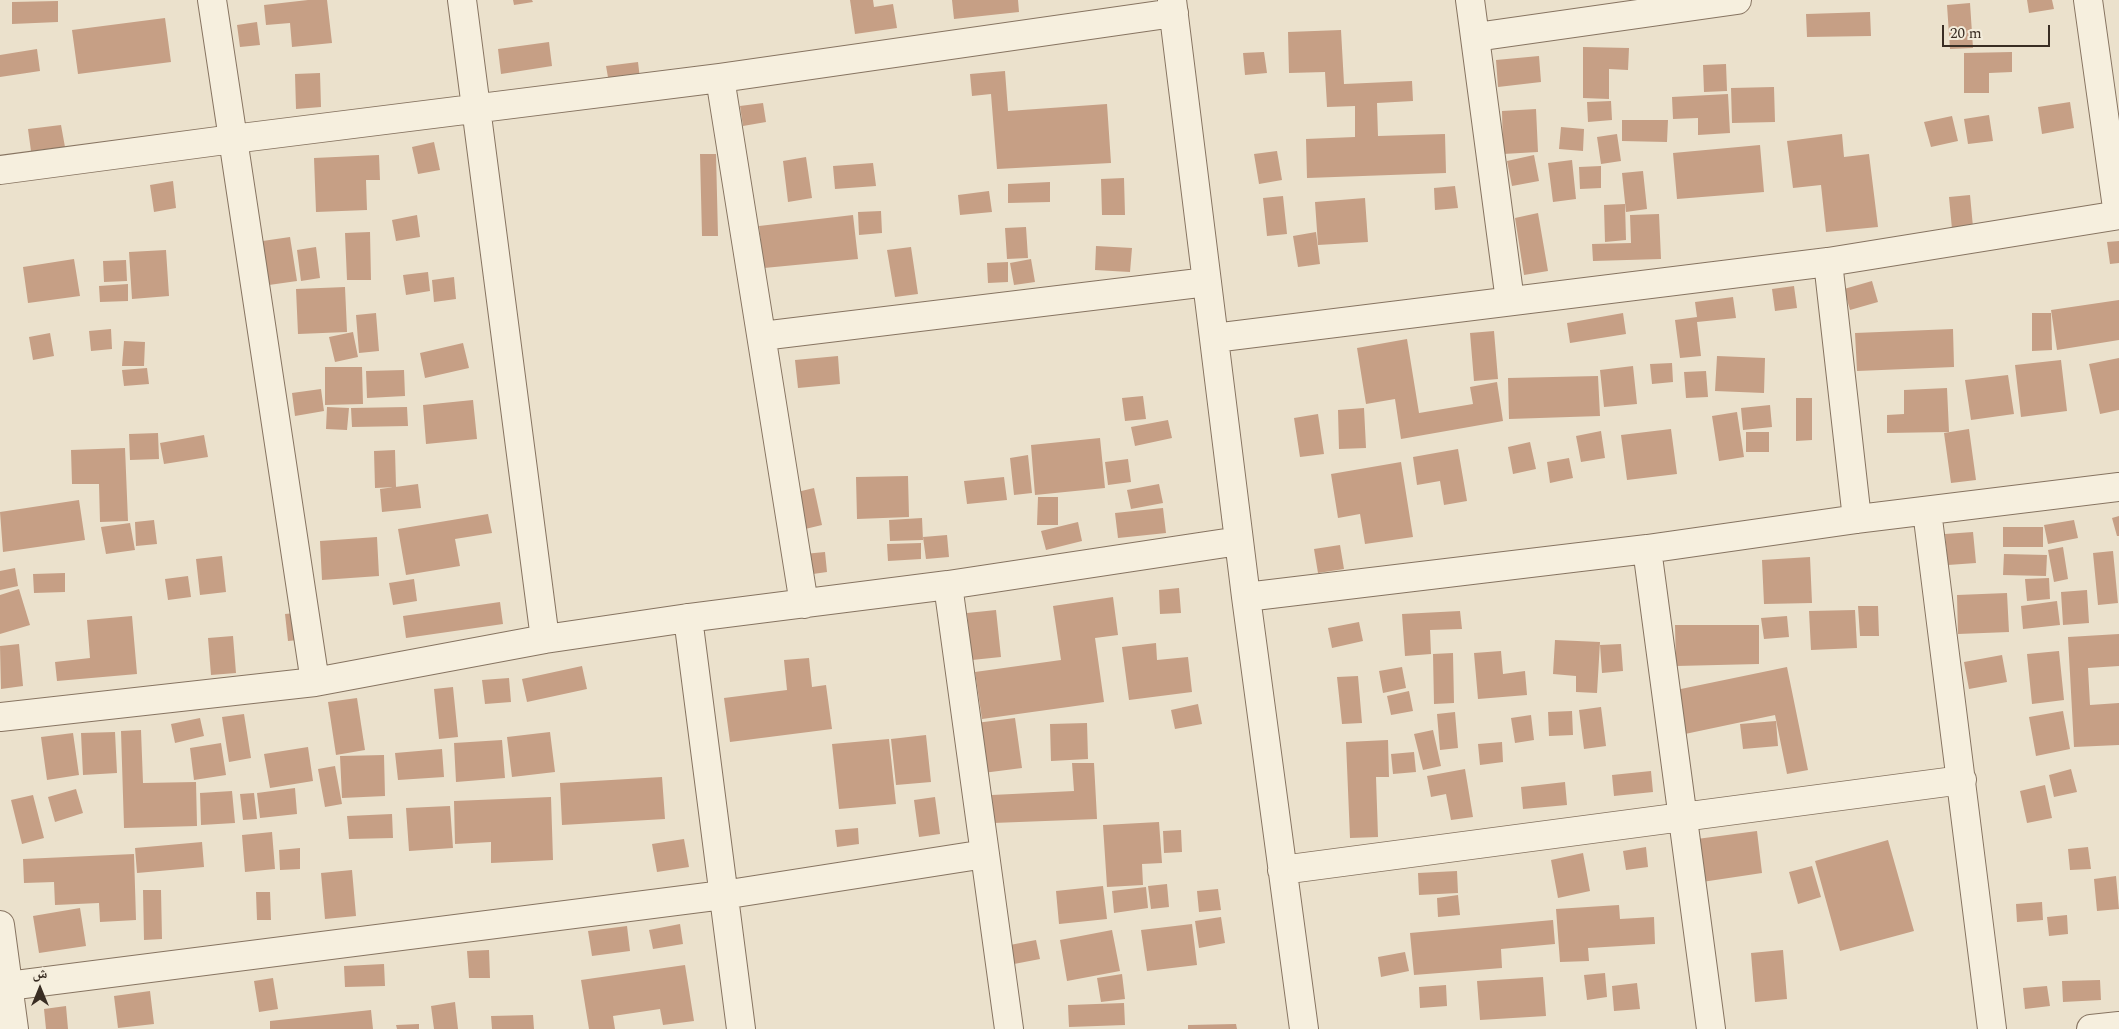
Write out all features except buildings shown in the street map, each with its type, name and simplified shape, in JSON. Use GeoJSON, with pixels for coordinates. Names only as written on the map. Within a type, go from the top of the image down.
{"type":"FeatureCollection","features":[{"type":"Feature","properties":{"kind":"street"},"geometry":{"type":"LineString","coordinates":[[212,0],[316,682]]}},
{"type":"Feature","properties":{"kind":"street"},"geometry":{"type":"LineString","coordinates":[[462,0],[545,639]]}},
{"type":"Feature","properties":{"kind":"street"},"geometry":{"type":"LineString","coordinates":[[1470,0],[1510,301]]}},
{"type":"Feature","properties":{"kind":"street"},"geometry":{"type":"LineString","coordinates":[[1476,37],[1737,0]]}},
{"type":"Feature","properties":{"kind":"street"},"geometry":{"type":"LineString","coordinates":[[1214,338],[1828,262],[2119,215],[2088,0]]}},
{"type":"Feature","properties":{"kind":"street"},"geometry":{"type":"LineString","coordinates":[[0,170],[720,78],[1173,6],[1246,597],[1304,1029]]}},
{"type":"Feature","properties":{"kind":"street"},"geometry":{"type":"LineString","coordinates":[[720,78],[804,604]]}},
{"type":"Feature","properties":{"kind":"street"},"geometry":{"type":"LineString","coordinates":[[1828,262],[1857,519]]}},
{"type":"Feature","properties":{"kind":"street"},"geometry":{"type":"LineString","coordinates":[[762,336],[1207,282]]}},
{"type":"Feature","properties":{"kind":"street"},"geometry":{"type":"LineString","coordinates":[[1246,597],[1647,549],[1857,519],[2119,487]]}},
{"type":"Feature","properties":{"kind":"street"},"geometry":{"type":"LineString","coordinates":[[1927,511],[1992,1029]]}},
{"type":"Feature","properties":{"kind":"street"},"geometry":{"type":"LineString","coordinates":[[0,717],[316,682],[545,639],[688,618],[948,585],[1239,541]]}},
{"type":"Feature","properties":{"kind":"street"},"geometry":{"type":"LineString","coordinates":[[1647,549],[1711,1029]]}},
{"type":"Feature","properties":{"kind":"street"},"geometry":{"type":"LineString","coordinates":[[948,585],[1009,1029]]}},
{"type":"Feature","properties":{"kind":"street"},"geometry":{"type":"LineString","coordinates":[[688,618],[741,1029]]}},
{"type":"Feature","properties":{"kind":"street"},"geometry":{"type":"LineString","coordinates":[[1282,870],[1962,780]]}},
{"type":"Feature","properties":{"kind":"street"},"geometry":{"type":"LineString","coordinates":[[8,986],[723,895],[985,854]]}},
{"type":"Feature","properties":{"kind":"street"},"geometry":{"type":"LineString","coordinates":[[0,925],[14,1029]]}},
{"type":"Feature","properties":{"kind":"street"},"geometry":{"type":"LineString","coordinates":[[2091,1029],[2119,1026]]}}]}
